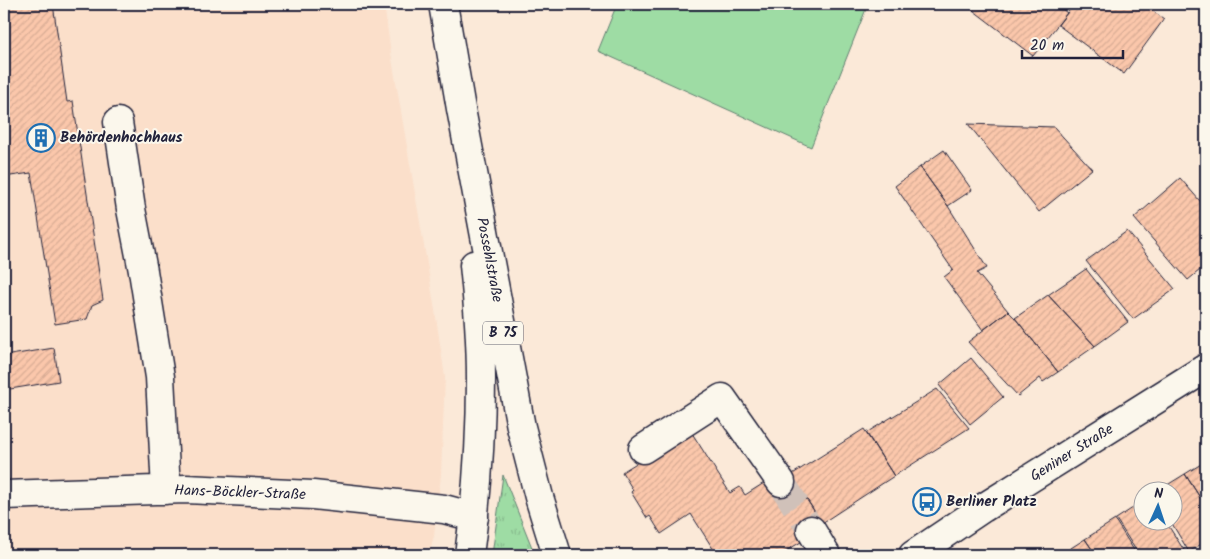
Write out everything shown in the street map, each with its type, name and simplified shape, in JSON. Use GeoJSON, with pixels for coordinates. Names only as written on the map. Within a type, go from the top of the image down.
{"type":"FeatureCollection","features":[{"type":"Feature","properties":{"kind":"main road","name":"Possehlstraße"},"geometry":{"type":"LineString","coordinates":[[443,4],[521,427],[539,497],[557,555]]}},
{"type":"Feature","properties":{"kind":"main road","name":"Possehlstraße"},"geometry":{"type":"LineString","coordinates":[[461,109],[477,296],[481,378],[480,432],[474,516],[469,555]]}},
{"type":"Feature","properties":{"kind":"main road"},"geometry":{"type":"LineString","coordinates":[[118,122],[160,376],[166,490]]}},
{"type":"Feature","properties":{"kind":"main road","name":"Geniner Straße"},"geometry":{"type":"LineString","coordinates":[[912,555],[983,508],[1206,368]]}},
{"type":"Feature","properties":{"kind":"main road"},"geometry":{"type":"LineString","coordinates":[[644,449],[722,398],[781,482]]}},
{"type":"Feature","properties":{"kind":"main road","name":"Hans-Böckler-Straße"},"geometry":{"type":"LineString","coordinates":[[4,495],[186,489],[313,495],[444,509],[474,516]]}},
{"type":"Feature","properties":{"kind":"main road"},"geometry":{"type":"LineString","coordinates":[[811,530],[826,555]]}},
{"type":"Feature","properties":{"kind":"shaded area"},"geometry":{"type":"Polygon","coordinates":[[[4,4],[384,4],[445,377],[441,475],[434,536],[429,555],[4,555],[4,4]]]}},
{"type":"Feature","properties":{"kind":"green space"},"geometry":{"type":"Polygon","coordinates":[[[617,4],[868,4],[811,147],[598,51],[617,4]]]}},
{"type":"Feature","properties":{"kind":"green space"},"geometry":{"type":"Polygon","coordinates":[[[503,475],[535,555],[492,555],[503,475]]]}},
{"type":"Feature","properties":{"kind":"building","name":"Behördenhochhaus"},"geometry":{"type":"Polygon","coordinates":[[[4,4],[53,4],[67,102],[73,101],[103,300],[92,305],[87,319],[55,324],[31,173],[4,177],[4,4]]]}},
{"type":"Feature","properties":{"kind":"building"},"geometry":{"type":"Polygon","coordinates":[[[965,4],[1056,4],[1067,13],[1033,56],[965,4]]]}},
{"type":"Feature","properties":{"kind":"building"},"geometry":{"type":"Polygon","coordinates":[[[1074,4],[1143,4],[1164,19],[1124,74],[1058,25],[1074,4]]]}},
{"type":"Feature","properties":{"kind":"building"},"geometry":{"type":"Polygon","coordinates":[[[968,124],[1054,127],[1092,169],[1039,212],[968,124]]]}},
{"type":"Feature","properties":{"kind":"building"},"geometry":{"type":"Polygon","coordinates":[[[944,150],[972,190],[948,206],[920,167],[944,150]]]}},
{"type":"Feature","properties":{"kind":"building"},"geometry":{"type":"Polygon","coordinates":[[[920,167],[948,206],[987,268],[977,273],[1008,311],[983,330],[944,277],[953,270],[895,186],[920,167]]]}},
{"type":"Feature","properties":{"kind":"building"},"geometry":{"type":"Polygon","coordinates":[[[1180,178],[1206,208],[1206,265],[1188,280],[1134,218],[1180,178]]]}},
{"type":"Feature","properties":{"kind":"building"},"geometry":{"type":"Polygon","coordinates":[[[1127,231],[1175,289],[1133,319],[1086,261],[1127,231]]]}},
{"type":"Feature","properties":{"kind":"building"},"geometry":{"type":"Polygon","coordinates":[[[1086,269],[1128,322],[1095,346],[1048,295],[1086,269]]]}},
{"type":"Feature","properties":{"kind":"building"},"geometry":{"type":"Polygon","coordinates":[[[1048,295],[1095,346],[1058,372],[1015,318],[1048,295]]]}},
{"type":"Feature","properties":{"kind":"building"},"geometry":{"type":"Polygon","coordinates":[[[1008,311],[1058,372],[1043,382],[1040,378],[1018,396],[968,342],[1008,311]]]}},
{"type":"Feature","properties":{"kind":"building"},"geometry":{"type":"Polygon","coordinates":[[[54,348],[59,381],[4,390],[4,356],[54,348]]]}},
{"type":"Feature","properties":{"kind":"building"},"geometry":{"type":"Polygon","coordinates":[[[971,358],[1003,397],[970,424],[939,385],[971,358]]]}},
{"type":"Feature","properties":{"kind":"building"},"geometry":{"type":"Polygon","coordinates":[[[937,389],[969,428],[894,476],[866,433],[937,389]]]}},
{"type":"Feature","properties":{"kind":"building"},"geometry":{"type":"Polygon","coordinates":[[[864,429],[894,476],[822,523],[791,475],[864,429]]]}},
{"type":"Feature","properties":{"kind":"building"},"geometry":{"type":"Polygon","coordinates":[[[690,430],[730,493],[740,487],[745,495],[764,483],[769,490],[791,475],[822,523],[798,538],[801,542],[779,555],[717,555],[691,514],[661,534],[650,516],[647,518],[631,492],[633,490],[622,472],[690,430]]]}},
{"type":"Feature","properties":{"kind":"building"},"geometry":{"type":"Polygon","coordinates":[[[1206,461],[1206,507],[1185,474],[1206,461]]]}},
{"type":"Feature","properties":{"kind":"building"},"geometry":{"type":"Polygon","coordinates":[[[1185,474],[1206,507],[1206,541],[1189,552],[1177,532],[1182,532],[1182,482],[1172,482],[1185,474]]]}},
{"type":"Feature","properties":{"kind":"building"},"geometry":{"type":"Polygon","coordinates":[[[1132,509],[1132,532],[1172,532],[1187,555],[1139,555],[1116,519],[1132,509]]]}},
{"type":"Feature","properties":{"kind":"building"},"geometry":{"type":"Polygon","coordinates":[[[1115,520],[1137,555],[1096,555],[1085,539],[1115,520]]]}},
{"type":"Feature","properties":{"kind":"building"},"geometry":{"type":"Polygon","coordinates":[[[1085,539],[1096,555],[1060,555],[1085,539]]]}},
{"type":"Feature","properties":{"kind":"tunnel"},"geometry":{"type":"LineString","coordinates":[[781,482],[811,530]]}},
{"type":"Feature","properties":{"kind":"place","name":"Behördenhochhaus"},"geometry":{"type":"Point","coordinates":[41,138]}},
{"type":"Feature","properties":{"kind":"place","name":"Berliner Platz"},"geometry":{"type":"Point","coordinates":[927,502]}}]}
